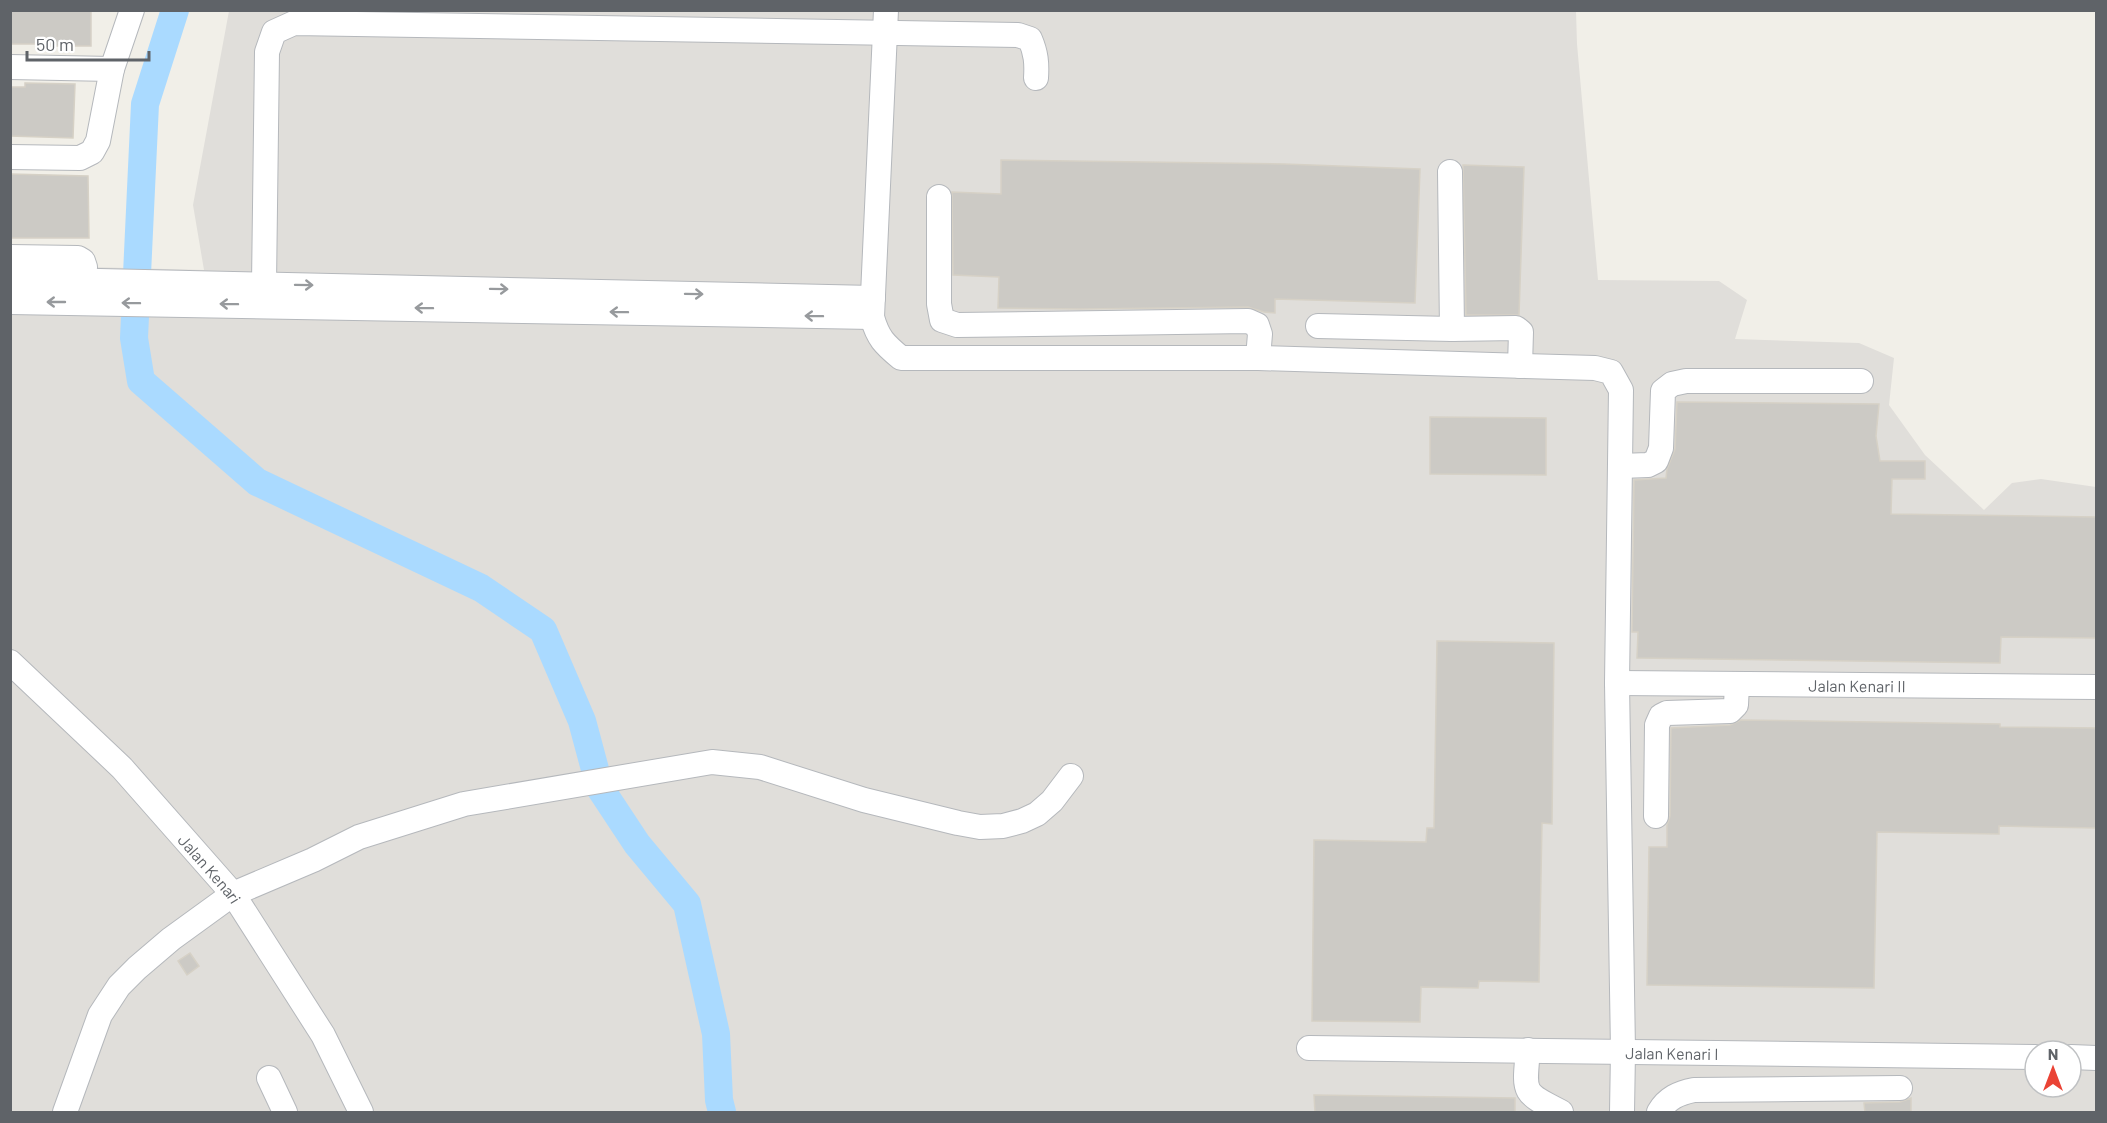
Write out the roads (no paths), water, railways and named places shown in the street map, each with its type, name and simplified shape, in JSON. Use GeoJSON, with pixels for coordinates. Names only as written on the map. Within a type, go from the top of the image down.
{"type":"FeatureCollection","features":[{"type":"Feature","properties":{"kind":"street"},"geometry":{"type":"LineString","coordinates":[[10,157],[80,158],[92,152],[98,141],[112,69],[132,10]]}},
{"type":"Feature","properties":{"kind":"street"},"geometry":{"type":"LineString","coordinates":[[264,284],[267,52],[274,32],[294,23],[885,21],[1018,35],[1030,39],[1037,61],[1036,78]]}},
{"type":"Feature","properties":{"kind":"street"},"geometry":{"type":"LineString","coordinates":[[885,21],[873,308],[876,332],[883,343],[901,358],[1258,358],[1595,368],[1611,372],[1621,390],[1617,683],[1622,1113]]}},
{"type":"Feature","properties":{"kind":"street"},"geometry":{"type":"LineString","coordinates":[[10,67],[112,69]]}},
{"type":"Feature","properties":{"kind":"street"},"geometry":{"type":"LineString","coordinates":[[1450,172],[1452,329]]}},
{"type":"Feature","properties":{"kind":"street"},"geometry":{"type":"LineString","coordinates":[[939,197],[939,304],[942,320],[957,325],[1248,321],[1257,325],[1260,334],[1258,358]]}},
{"type":"Feature","properties":{"kind":"street"},"geometry":{"type":"LineString","coordinates":[[10,258],[78,258],[83,261],[96,288]]}},
{"type":"Feature","properties":{"kind":"street"},"geometry":{"type":"LineString","coordinates":[[10,279],[161,292],[873,308]]}},
{"type":"Feature","properties":{"kind":"street"},"geometry":{"type":"LineString","coordinates":[[161,292],[264,284],[873,308]]}},
{"type":"Feature","properties":{"kind":"street"},"geometry":{"type":"LineString","coordinates":[[10,302],[96,288]]}},
{"type":"Feature","properties":{"kind":"street"},"geometry":{"type":"LineString","coordinates":[[1140,358],[1141,322]]}},
{"type":"Feature","properties":{"kind":"street"},"geometry":{"type":"LineString","coordinates":[[1074,323],[1074,358]]}},
{"type":"Feature","properties":{"kind":"street"},"geometry":{"type":"LineString","coordinates":[[999,324],[1000,358]]}},
{"type":"Feature","properties":{"kind":"street"},"geometry":{"type":"LineString","coordinates":[[1318,326],[1516,328],[1521,332],[1520,366]]}},
{"type":"Feature","properties":{"kind":"street"},"geometry":{"type":"LineString","coordinates":[[1620,466],[1648,465],[1656,461],[1661,448],[1663,391],[1672,384],[1686,381],[1861,381]]}},
{"type":"Feature","properties":{"kind":"street","name":"Jalan Kenari"},"geometry":{"type":"LineString","coordinates":[[10,662],[122,768],[233,894],[323,1035],[361,1113]]}},
{"type":"Feature","properties":{"kind":"street","name":"Jalan Kenari II"},"geometry":{"type":"LineString","coordinates":[[1617,683],[2097,687]]}},
{"type":"Feature","properties":{"kind":"street"},"geometry":{"type":"LineString","coordinates":[[1656,816],[1657,725],[1661,716],[1667,713],[1730,711],[1736,705],[1737,684]]}},
{"type":"Feature","properties":{"kind":"street"},"geometry":{"type":"LineString","coordinates":[[65,1113],[100,1014],[119,986],[171,939],[233,894],[313,860],[359,837],[415,818],[464,804],[712,762],[760,767],[914,814],[980,827],[1003,826],[1037,814],[1052,801],[1071,776]]}},
{"type":"Feature","properties":{"kind":"street","name":"Jalan Kenari I"},"geometry":{"type":"LineString","coordinates":[[1309,1048],[2023,1057]]}},
{"type":"Feature","properties":{"kind":"street"},"geometry":{"type":"LineString","coordinates":[[1528,1050],[1526,1088],[1533,1097],[1561,1113]]}},
{"type":"Feature","properties":{"kind":"street"},"geometry":{"type":"LineString","coordinates":[[269,1078],[285,1113]]}},
{"type":"Feature","properties":{"kind":"street"},"geometry":{"type":"LineString","coordinates":[[1659,1113],[1663,1105],[1678,1093],[1694,1090],[1900,1088]]}},
{"type":"Feature","properties":{"kind":"waterway"},"geometry":{"type":"LineString","coordinates":[[175,10],[145,104],[134,338],[141,381],[257,482],[481,588],[543,630],[582,721],[600,788],[637,844],[687,904],[716,1034],[719,1100],[722,1112]]}}]}
